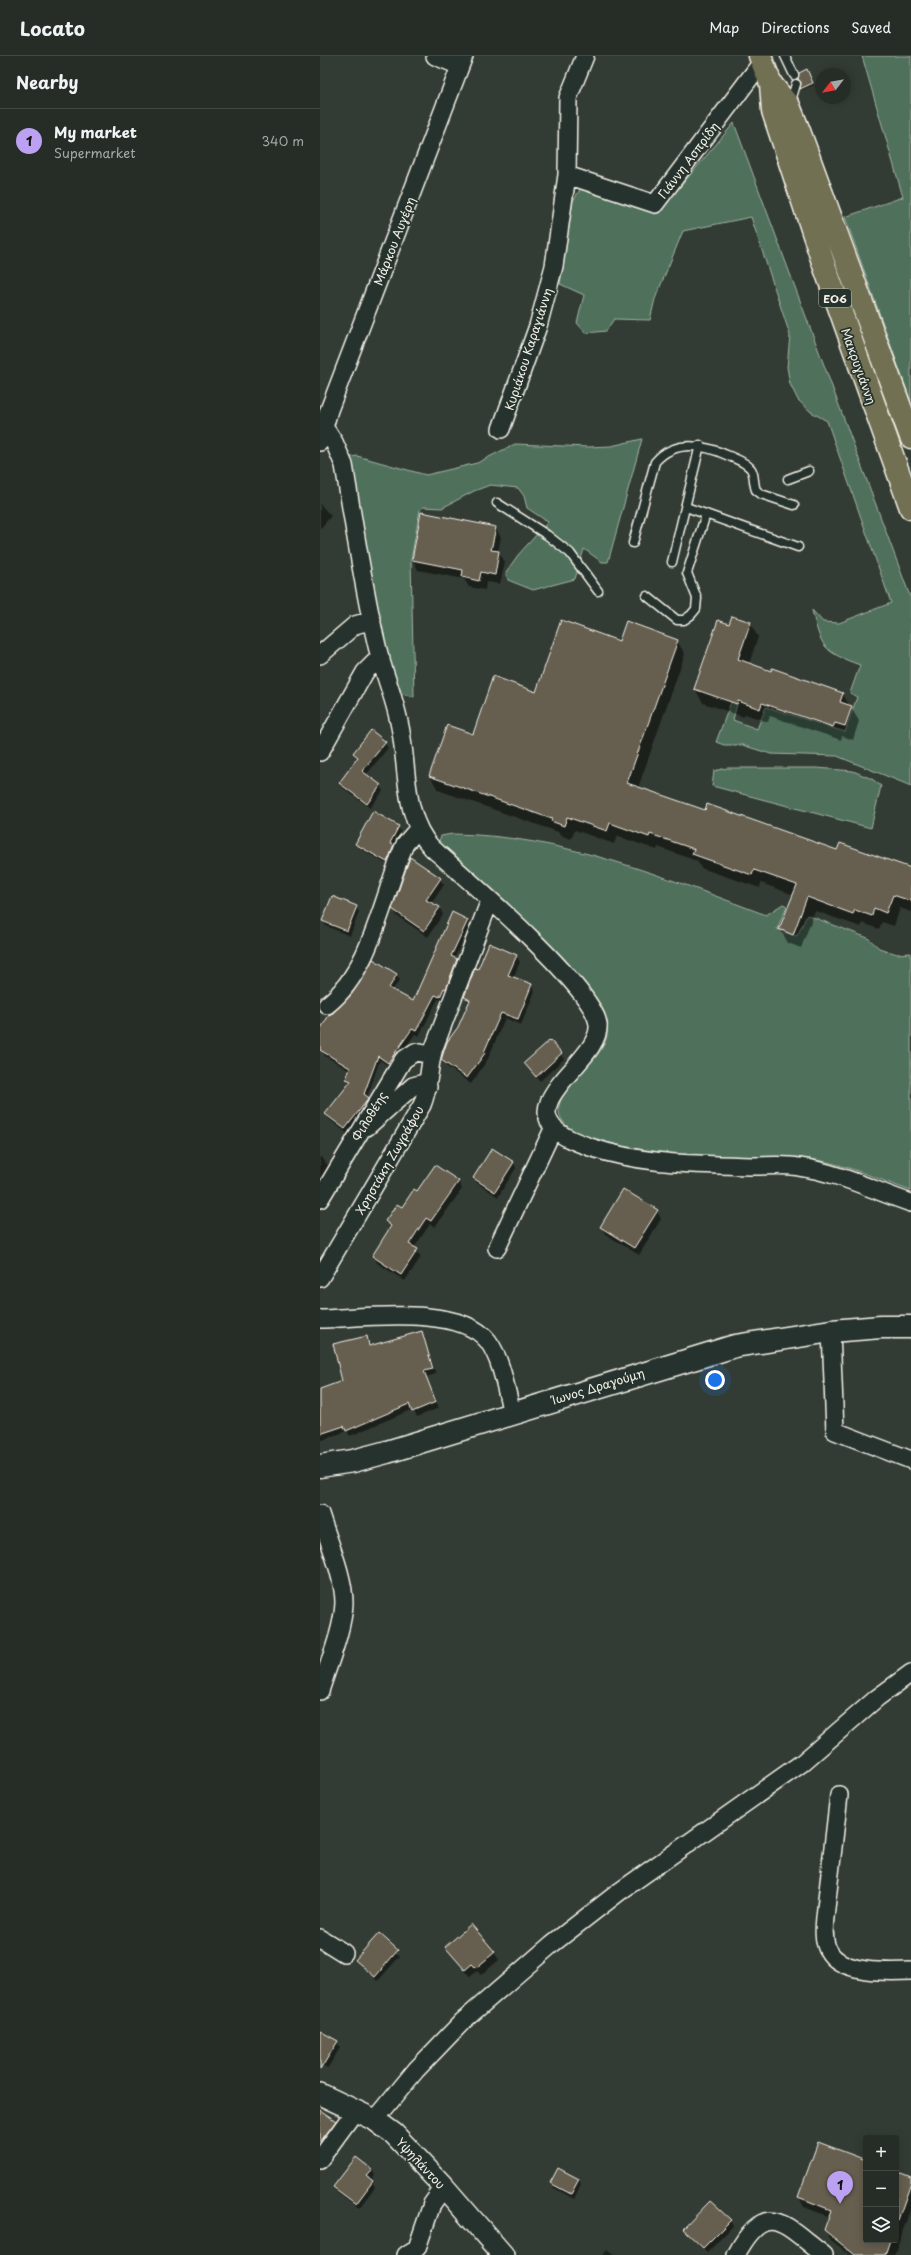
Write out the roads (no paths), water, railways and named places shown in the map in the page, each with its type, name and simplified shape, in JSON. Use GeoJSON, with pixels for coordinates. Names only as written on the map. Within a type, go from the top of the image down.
{"type":"FeatureCollection","features":[{"type":"Feature","properties":{"kind":"main road","name":"Μακρυγιάννη"},"geometry":{"type":"LineString","coordinates":[[761,59],[771,84],[774,111],[824,265],[911,508]]}},
{"type":"Feature","properties":{"kind":"main road","name":"Μακρυγιάννη"},"geometry":{"type":"LineString","coordinates":[[771,84],[789,106],[911,437]]}},
{"type":"Feature","properties":{"kind":"main road"},"geometry":{"type":"LineString","coordinates":[[881,1327],[911,1317]]}},
{"type":"Feature","properties":{"kind":"main road"},"geometry":{"type":"LineString","coordinates":[[881,1327],[911,1327]]}},
{"type":"Feature","properties":{"kind":"main road","name":"Ίωνος Δραγούμη"},"geometry":{"type":"LineString","coordinates":[[320,1466],[374,1456],[730,1347],[831,1331],[881,1327]]}},
{"type":"Feature","properties":{"kind":"street"},"geometry":{"type":"LineString","coordinates":[[435,56],[462,61]]}},
{"type":"Feature","properties":{"kind":"street","name":"Κυριάκου Καραγιάννη"},"geometry":{"type":"LineString","coordinates":[[501,430],[532,345],[554,266],[567,175],[568,98],[585,56]]}},
{"type":"Feature","properties":{"kind":"street","name":"Γιάννη Ασπρίδη"},"geometry":{"type":"LineString","coordinates":[[567,175],[654,204],[761,59]]}},
{"type":"Feature","properties":{"kind":"street","name":"Μάρκου Αυγέρη"},"geometry":{"type":"LineString","coordinates":[[327,442],[322,424],[462,61]]}},
{"type":"Feature","properties":{"kind":"street"},"geometry":{"type":"LineString","coordinates":[[327,442],[344,465],[372,620],[381,659],[399,721],[407,764],[409,798],[418,829],[432,848],[490,900],[564,972],[590,1006],[598,1024],[596,1038],[591,1046],[551,1097],[548,1108],[550,1120],[554,1127],[566,1137],[580,1143],[627,1157],[673,1164],[797,1166],[828,1174],[911,1203]]}},
{"type":"Feature","properties":{"kind":"street"},"geometry":{"type":"LineString","coordinates":[[320,655],[355,625],[372,620]]}},
{"type":"Feature","properties":{"kind":"street"},"geometry":{"type":"LineString","coordinates":[[320,752],[365,672],[374,663],[381,659]]}},
{"type":"Feature","properties":{"kind":"street"},"geometry":{"type":"LineString","coordinates":[[328,1005],[344,988],[360,962],[402,851],[408,840],[418,829]]}},
{"type":"Feature","properties":{"kind":"street","name":"Χρηστάκη Ζωγράφου"},"geometry":{"type":"LineString","coordinates":[[320,1278],[422,1105],[428,1087],[432,1055],[490,900]]}},
{"type":"Feature","properties":{"kind":"street","name":"Φιλοθέης"},"geometry":{"type":"LineString","coordinates":[[320,1200],[406,1056],[418,1052],[432,1055]]}},
{"type":"Feature","properties":{"kind":"street"},"geometry":{"type":"LineString","coordinates":[[363,1126],[369,1126],[415,1085],[420,1084],[428,1087]]}},
{"type":"Feature","properties":{"kind":"street"},"geometry":{"type":"LineString","coordinates":[[497,1248],[554,1127]]}},
{"type":"Feature","properties":{"kind":"street"},"geometry":{"type":"LineString","coordinates":[[320,1319],[419,1315],[444,1319],[470,1328],[483,1336],[493,1351],[512,1413]]}},
{"type":"Feature","properties":{"kind":"street"},"geometry":{"type":"LineString","coordinates":[[831,1331],[835,1431],[911,1460]]}},
{"type":"Feature","properties":{"kind":"street"},"geometry":{"type":"LineString","coordinates":[[320,1514],[338,1574],[344,1602],[340,1624],[320,1691]]}},
{"type":"Feature","properties":{"kind":"street"},"geometry":{"type":"LineString","coordinates":[[375,2120],[416,2070],[463,2021],[552,1944],[618,1892],[802,1763],[877,1698],[911,1673]]}},
{"type":"Feature","properties":{"kind":"street"},"geometry":{"type":"LineString","coordinates":[[839,1795],[825,1917],[824,1933],[828,1951],[837,1961],[850,1967],[881,1971],[911,1971]]}},
{"type":"Feature","properties":{"kind":"street"},"geometry":{"type":"LineString","coordinates":[[320,1938],[344,1953]]}},
{"type":"Feature","properties":{"kind":"street","name":"Υψηλάντου"},"geometry":{"type":"LineString","coordinates":[[320,2094],[375,2120],[400,2139],[503,2255]]}},
{"type":"Feature","properties":{"kind":"street"},"geometry":{"type":"LineString","coordinates":[[320,2159],[355,2111]]}},
{"type":"Feature","properties":{"kind":"street"},"geometry":{"type":"LineString","coordinates":[[413,2252],[432,2204],[444,2188]]}},
{"type":"Feature","properties":{"kind":"street"},"geometry":{"type":"LineString","coordinates":[[736,2255],[752,2229],[763,2222],[773,2220],[782,2224],[824,2255]]}},
{"type":"Feature","properties":{"kind":"lane"},"geometry":{"type":"LineString","coordinates":[[785,56],[794,75]]}},
{"type":"Feature","properties":{"kind":"lane"},"geometry":{"type":"LineString","coordinates":[[789,106],[796,84]]}},
{"type":"Feature","properties":{"kind":"lane"},"geometry":{"type":"LineString","coordinates":[[634,543],[655,462],[661,454],[670,450],[700,446],[712,448],[750,467],[756,490],[761,494],[794,505]]}},
{"type":"Feature","properties":{"kind":"lane"},"geometry":{"type":"LineString","coordinates":[[672,562],[700,446]]}},
{"type":"Feature","properties":{"kind":"lane"},"geometry":{"type":"LineString","coordinates":[[788,479],[809,471]]}},
{"type":"Feature","properties":{"kind":"lane"},"geometry":{"type":"LineString","coordinates":[[497,503],[547,535],[570,553],[598,591]]}},
{"type":"Feature","properties":{"kind":"lane"},"geometry":{"type":"LineString","coordinates":[[686,507],[798,547]]}},
{"type":"Feature","properties":{"kind":"lane"},"geometry":{"type":"LineString","coordinates":[[647,596],[677,620],[684,620],[691,616],[696,608],[697,598],[687,573],[706,514]]}},
{"type":"Feature","properties":{"kind":"place","name":"My market"},"geometry":{"type":"Point","coordinates":[840,2204]}}]}
